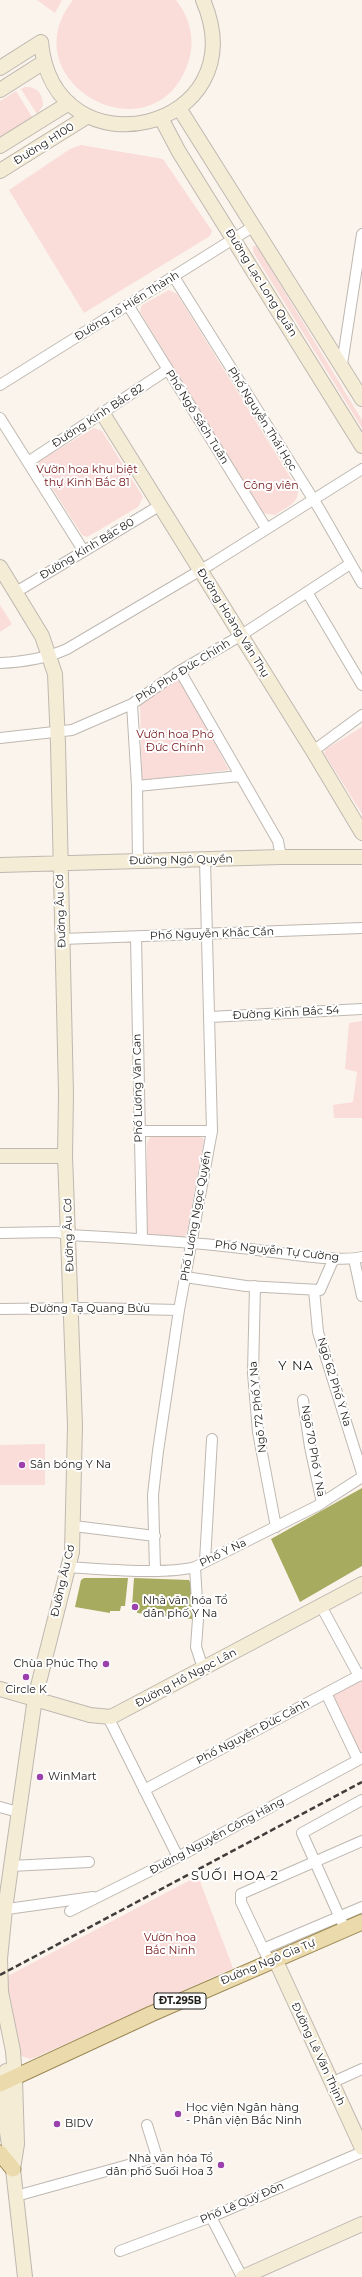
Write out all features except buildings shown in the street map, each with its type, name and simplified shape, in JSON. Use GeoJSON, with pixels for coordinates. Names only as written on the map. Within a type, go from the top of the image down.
{"type":"FeatureCollection","features":[{"type":"Feature","properties":{"kind":"main road"},"geometry":{"type":"LineString","coordinates":[[0,68],[41,42],[44,62],[56,88],[69,103],[88,116],[103,122],[127,126],[145,124],[161,118],[179,108],[200,85],[211,57],[212,28],[203,0]]}},
{"type":"Feature","properties":{"kind":"main road"},"geometry":{"type":"LineString","coordinates":[[0,90],[44,62]]}},
{"type":"Feature","properties":{"kind":"main road","name":"Đường H100"},"geometry":{"type":"LineString","coordinates":[[0,146],[69,103]]}},
{"type":"Feature","properties":{"kind":"main road"},"geometry":{"type":"LineString","coordinates":[[179,108],[342,364],[362,399]]}},
{"type":"Feature","properties":{"kind":"main road","name":"Đường H100"},"geometry":{"type":"LineString","coordinates":[[0,171],[88,116]]}},
{"type":"Feature","properties":{"kind":"main road","name":"Đường Lạc Long Quân"},"geometry":{"type":"LineString","coordinates":[[161,118],[233,239],[362,446]]}},
{"type":"Feature","properties":{"kind":"main road","name":"Đường Hoàng Văn Thụ"},"geometry":{"type":"LineString","coordinates":[[103,414],[313,751],[362,833]]}},
{"type":"Feature","properties":{"kind":"main road","name":"Đường Âu Cơ"},"geometry":{"type":"LineString","coordinates":[[0,567],[42,636],[50,657],[54,674],[58,733],[65,1156],[72,1308],[75,1426],[74,1526],[69,1567],[35,1698],[11,1866],[0,1926]]}},
{"type":"Feature","properties":{"kind":"main road","name":"Đường Ngô Quyền"},"geometry":{"type":"LineString","coordinates":[[0,865],[281,857],[362,858]]}},
{"type":"Feature","properties":{"kind":"main road"},"geometry":{"type":"LineString","coordinates":[[0,1156],[65,1156]]}},
{"type":"Feature","properties":{"kind":"main road","name":"Đường Hồ Ngọc Lân"},"geometry":{"type":"LineString","coordinates":[[0,1689],[90,1715],[108,1717],[119,1714],[362,1584]]}},
{"type":"Feature","properties":{"kind":"main road","name":"Đường Âu Cơ"},"geometry":{"type":"LineString","coordinates":[[2,1910],[0,1959],[1,1992],[13,2051],[7,2081]]}},
{"type":"Feature","properties":{"kind":"main road","name":"Đường Ngô Gia Tự"},"geometry":{"type":"LineString","coordinates":[[7,2081],[269,1956],[342,1923],[362,1922]]}},
{"type":"Feature","properties":{"kind":"main road","name":"Đường Lê Văn Thịnh"},"geometry":{"type":"LineString","coordinates":[[269,1956],[362,2148]]}},
{"type":"Feature","properties":{"kind":"main road"},"geometry":{"type":"LineString","coordinates":[[0,2033],[5,2054],[7,2081],[5,2120],[13,2168],[25,2277]]}},
{"type":"Feature","properties":{"kind":"main road"},"geometry":{"type":"LineString","coordinates":[[0,2153],[13,2168]]}},
{"type":"Feature","properties":{"kind":"main road"},"geometry":{"type":"LineString","coordinates":[[242,2277],[362,2224]]}},
{"type":"Feature","properties":{"kind":"street","name":"Đường Tô Hiến Thành"},"geometry":{"type":"LineString","coordinates":[[0,385],[254,226]]}},
{"type":"Feature","properties":{"kind":"street"},"geometry":{"type":"LineString","coordinates":[[342,364],[362,234]]}},
{"type":"Feature","properties":{"kind":"street","name":"Phố Nguyễn Thái Học"},"geometry":{"type":"LineString","coordinates":[[174,276],[362,582]]}},
{"type":"Feature","properties":{"kind":"street","name":"Phố Ngô Sách Tuân"},"geometry":{"type":"LineString","coordinates":[[128,305],[266,528]]}},
{"type":"Feature","properties":{"kind":"street","name":"Đường Kinh Bắc 82"},"geometry":{"type":"LineString","coordinates":[[28,462],[103,414],[167,370]]}},
{"type":"Feature","properties":{"kind":"street"},"geometry":{"type":"LineString","coordinates":[[0,418],[83,550]]}},
{"type":"Feature","properties":{"kind":"street"},"geometry":{"type":"LineString","coordinates":[[0,663],[30,661],[50,657],[67,649],[199,570],[362,469]]}},
{"type":"Feature","properties":{"kind":"street","name":"Đường Kinh Bắc 80"},"geometry":{"type":"LineString","coordinates":[[16,592],[83,550],[159,506]]}},
{"type":"Feature","properties":{"kind":"street","name":"Phố Phó Đức Chính"},"geometry":{"type":"LineString","coordinates":[[0,738],[58,733],[90,724],[132,704],[180,671],[240,636],[350,564]]}},
{"type":"Feature","properties":{"kind":"street"},"geometry":{"type":"LineString","coordinates":[[307,592],[362,685]]}},
{"type":"Feature","properties":{"kind":"street"},"geometry":{"type":"LineString","coordinates":[[180,671],[278,841],[281,857]]}},
{"type":"Feature","properties":{"kind":"street"},"geometry":{"type":"LineString","coordinates":[[132,704],[137,786],[138,861]]}},
{"type":"Feature","properties":{"kind":"street"},"geometry":{"type":"LineString","coordinates":[[313,751],[362,715]]}},
{"type":"Feature","properties":{"kind":"street"},"geometry":{"type":"LineString","coordinates":[[137,786],[240,776]]}},
{"type":"Feature","properties":{"kind":"street","name":"Phố Lương Ngọc Quyến"},"geometry":{"type":"LineString","coordinates":[[155,1570],[155,1476],[179,1310],[212,1131],[205,860]]}},
{"type":"Feature","properties":{"kind":"street","name":"Phố Nguyễn Khắc Cần"},"geometry":{"type":"LineString","coordinates":[[62,939],[362,928]]}},
{"type":"Feature","properties":{"kind":"street","name":"Phố Lương Văn Can"},"geometry":{"type":"LineString","coordinates":[[136,937],[142,1239]]}},
{"type":"Feature","properties":{"kind":"street","name":"Đường Kinh Bắc 54"},"geometry":{"type":"LineString","coordinates":[[210,1017],[362,1009]]}},
{"type":"Feature","properties":{"kind":"street"},"geometry":{"type":"LineString","coordinates":[[139,1131],[212,1131]]}},
{"type":"Feature","properties":{"kind":"street","name":"Phố Nguyễn Tự Cường"},"geometry":{"type":"LineString","coordinates":[[0,1233],[58,1232],[68,1235],[191,1242],[334,1258],[358,1258]]}},
{"type":"Feature","properties":{"kind":"street"},"geometry":{"type":"LineString","coordinates":[[185,1277],[255,1286],[320,1290],[334,1258]]}},
{"type":"Feature","properties":{"kind":"street"},"geometry":{"type":"LineString","coordinates":[[358,1258],[362,1296]]}},
{"type":"Feature","properties":{"kind":"street","name":"Ngõ 72 Phố Y Na"},"geometry":{"type":"LineString","coordinates":[[255,1286],[253,1373],[258,1432],[276,1527]]}},
{"type":"Feature","properties":{"kind":"street","name":"Ngõ 62 Phố Y Na"},"geometry":{"type":"LineString","coordinates":[[314,1290],[318,1332],[362,1473]]}},
{"type":"Feature","properties":{"kind":"street","name":"Đường Tạ Quang Bửu"},"geometry":{"type":"LineString","coordinates":[[0,1309],[72,1308],[179,1310]]}},
{"type":"Feature","properties":{"kind":"street","name":"Ngõ 70 Phố Y Na"},"geometry":{"type":"LineString","coordinates":[[303,1400],[310,1446],[322,1503]]}},
{"type":"Feature","properties":{"kind":"street"},"geometry":{"type":"LineString","coordinates":[[205,1561],[212,1439]]}},
{"type":"Feature","properties":{"kind":"street","name":"Phố Y Na"},"geometry":{"type":"LineString","coordinates":[[69,1567],[185,1570],[276,1527],[322,1503],[362,1477]]}},
{"type":"Feature","properties":{"kind":"street"},"geometry":{"type":"LineString","coordinates":[[74,1526],[155,1536]]}},
{"type":"Feature","properties":{"kind":"street"},"geometry":{"type":"LineString","coordinates":[[195,1566],[198,1620],[196,1647],[203,1668]]}},
{"type":"Feature","properties":{"kind":"street"},"geometry":{"type":"LineString","coordinates":[[321,1606],[360,1675]]}},
{"type":"Feature","properties":{"kind":"street","name":"Phố Nguyễn Đức Cảnh"},"geometry":{"type":"LineString","coordinates":[[144,1790],[360,1675]]}},
{"type":"Feature","properties":{"kind":"street"},"geometry":{"type":"LineString","coordinates":[[326,1693],[360,1759]]}},
{"type":"Feature","properties":{"kind":"street"},"geometry":{"type":"LineString","coordinates":[[108,1717],[178,1857]]}},
{"type":"Feature","properties":{"kind":"street","name":"Đường Nguyễn Công Hãng"},"geometry":{"type":"LineString","coordinates":[[70,1911],[178,1857],[360,1759]]}},
{"type":"Feature","properties":{"kind":"street"},"geometry":{"type":"LineString","coordinates":[[362,1800],[302,1833],[342,1923],[362,1907]]}},
{"type":"Feature","properties":{"kind":"street"},"geometry":{"type":"LineString","coordinates":[[0,1807],[18,1812]]}},
{"type":"Feature","properties":{"kind":"street"},"geometry":{"type":"LineString","coordinates":[[269,1956],[241,1902],[241,1894],[362,1841]]}},
{"type":"Feature","properties":{"kind":"street"},"geometry":{"type":"LineString","coordinates":[[11,1866],[89,1862]]}},
{"type":"Feature","properties":{"kind":"street"},"geometry":{"type":"LineString","coordinates":[[2,1910],[102,1896]]}},
{"type":"Feature","properties":{"kind":"street"},"geometry":{"type":"LineString","coordinates":[[331,2083],[362,2069]]}},
{"type":"Feature","properties":{"kind":"street"},"geometry":{"type":"LineString","coordinates":[[16,2196],[157,2157],[147,2125]]}},
{"type":"Feature","properties":{"kind":"street","name":"Phố Lê Quý Đôn"},"geometry":{"type":"LineString","coordinates":[[120,2251],[211,2217],[362,2152]]}},
{"type":"Feature","properties":{"kind":"street"},"geometry":{"type":"LineString","coordinates":[[211,2217],[242,2277]]}},
{"type":"Feature","properties":{"kind":"green space"},"geometry":{"type":"Polygon","coordinates":[[[37,0],[62,0],[55,13],[37,0]]]}},
{"type":"Feature","properties":{"kind":"green space"},"geometry":{"type":"Polygon","coordinates":[[[73,0],[176,0],[188,22],[191,46],[188,63],[171,92],[147,106],[120,108],[93,99],[72,82],[59,58],[58,30],[73,0]]]}},
{"type":"Feature","properties":{"kind":"green space"},"geometry":{"type":"Polygon","coordinates":[[[25,87],[36,89],[42,98],[43,106],[37,114],[21,89],[25,87]]]}},
{"type":"Feature","properties":{"kind":"green space"},"geometry":{"type":"Polygon","coordinates":[[[16,91],[32,117],[0,137],[0,101],[16,91]]]}},
{"type":"Feature","properties":{"kind":"green space"},"geometry":{"type":"Polygon","coordinates":[[[81,145],[163,159],[212,231],[210,236],[84,313],[9,190],[70,149],[81,145]]]}},
{"type":"Feature","properties":{"kind":"green space"},"geometry":{"type":"Polygon","coordinates":[[[253,246],[257,246],[362,420],[362,428],[253,252],[253,246]]]}},
{"type":"Feature","properties":{"kind":"green space","name":"Công viên"},"geometry":{"type":"Polygon","coordinates":[[[169,290],[177,294],[297,488],[298,493],[295,501],[275,515],[262,513],[140,312],[142,305],[169,290]]]}},
{"type":"Feature","properties":{"kind":"green space","name":"Vườn hoa khu biệt thự Kinh Bắc 81"},"geometry":{"type":"Polygon","coordinates":[[[94,428],[102,431],[143,497],[138,507],[87,537],[82,535],[38,466],[39,461],[94,428]]]}},
{"type":"Feature","properties":{"kind":"green space"},"geometry":{"type":"Polygon","coordinates":[[[0,605],[12,624],[0,632],[0,605]]]}},
{"type":"Feature","properties":{"kind":"green space","name":"Vườn hoa Phó Đức Chính"},"geometry":{"type":"Polygon","coordinates":[[[179,677],[229,770],[142,780],[140,702],[179,677]]]}},
{"type":"Feature","properties":{"kind":"green space"},"geometry":{"type":"Polygon","coordinates":[[[362,727],[362,814],[324,753],[326,749],[362,727]]]}},
{"type":"Feature","properties":{"kind":"green space"},"geometry":{"type":"Polygon","coordinates":[[[362,1021],[362,1118],[334,1118],[333,1105],[353,1102],[357,1072],[345,1069],[349,1023],[362,1021]]]}},
{"type":"Feature","properties":{"kind":"green space"},"geometry":{"type":"Polygon","coordinates":[[[199,1136],[204,1139],[187,1232],[184,1238],[147,1235],[146,1232],[147,1143],[150,1137],[199,1136]]]}},
{"type":"Feature","properties":{"kind":"green space","name":"Sân bóng Y Na"},"geometry":{"type":"Polygon","coordinates":[[[45,1444],[45,1485],[0,1485],[0,1445],[45,1444]]]}},
{"type":"Feature","properties":{"kind":"green space"},"geometry":{"type":"Polygon","coordinates":[[[362,1677],[362,1753],[359,1754],[330,1695],[362,1677]]]}},
{"type":"Feature","properties":{"kind":"green space","name":"Vườn hoa Bắc Ninh"},"geometry":{"type":"Polygon","coordinates":[[[198,1876],[233,1968],[34,2058],[30,2059],[16,2054],[2,1979],[198,1876]]]}},
{"type":"Feature","properties":{"kind":"shaded area"},"geometry":{"type":"Polygon","coordinates":[[[362,1488],[362,1566],[300,1602],[271,1539],[362,1488]]]}},
{"type":"Feature","properties":{"kind":"shaded area"},"geometry":{"type":"Polygon","coordinates":[[[84,1578],[128,1578],[125,1606],[121,1606],[120,1611],[110,1611],[110,1613],[75,1607],[81,1580],[84,1578]]]}},
{"type":"Feature","properties":{"kind":"shaded area"},"geometry":{"type":"Polygon","coordinates":[[[134,1578],[189,1580],[191,1584],[192,1619],[137,1613],[138,1607],[132,1607],[134,1578]]]}},
{"type":"Feature","properties":{"kind":"railway"},"geometry":{"type":"LineString","coordinates":[[0,1975],[362,1782]]}},
{"type":"Feature","properties":{"kind":"place","name":"Sân bóng Y Na"},"geometry":{"type":"Point","coordinates":[22,1465]}},
{"type":"Feature","properties":{"kind":"place","name":"Nhà văn hóa Tổ dân phố Y Na"},"geometry":{"type":"Point","coordinates":[135,1607]}},
{"type":"Feature","properties":{"kind":"place","name":"Chùa Phúc Thọ"},"geometry":{"type":"Point","coordinates":[106,1664]}},
{"type":"Feature","properties":{"kind":"place","name":"Circle K"},"geometry":{"type":"Point","coordinates":[26,1677]}},
{"type":"Feature","properties":{"kind":"place","name":"WinMart"},"geometry":{"type":"Point","coordinates":[40,1777]}},
{"type":"Feature","properties":{"kind":"place","name":"Học viện Ngân hàng - Phân viện Bắc Ninh"},"geometry":{"type":"Point","coordinates":[178,2114]}},
{"type":"Feature","properties":{"kind":"place","name":"BIDV"},"geometry":{"type":"Point","coordinates":[57,2124]}},
{"type":"Feature","properties":{"kind":"place","name":"Nhà văn hóa Tổ dân phố Suối Hoa 3"},"geometry":{"type":"Point","coordinates":[221,2165]}},
{"type":"Feature","properties":{"kind":"district","name":"Y NA"},"geometry":{"type":"Point","coordinates":[296,1366]}},
{"type":"Feature","properties":{"kind":"district","name":"SUỐI HOA 2"},"geometry":{"type":"Point","coordinates":[235,1876]}}]}
